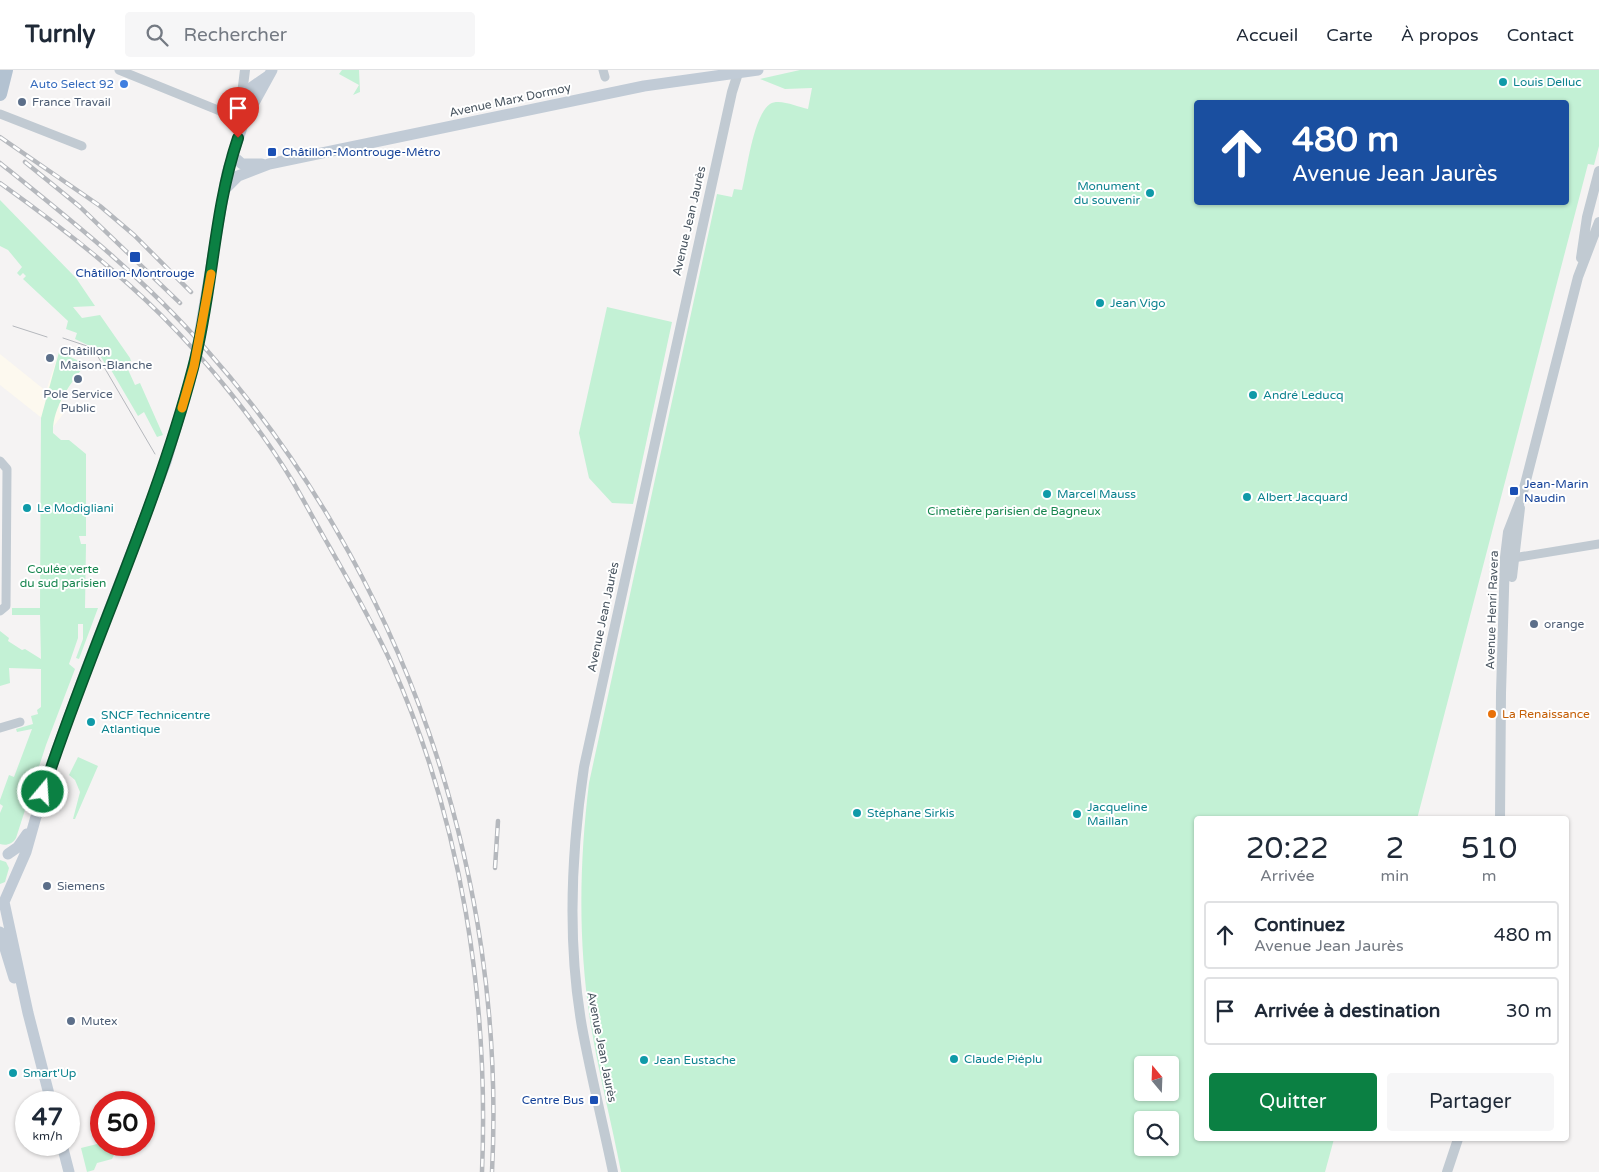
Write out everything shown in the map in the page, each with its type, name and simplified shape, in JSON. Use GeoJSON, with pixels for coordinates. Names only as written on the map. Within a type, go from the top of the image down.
{"type":"FeatureCollection","features":[{"type":"Feature","properties":{"kind":"main road"},"geometry":{"type":"LineString","coordinates":[[0,94],[6,70]]}},
{"type":"Feature","properties":{"kind":"main road","name":"Avenue Marx Dormoy"},"geometry":{"type":"LineString","coordinates":[[223,191],[238,176],[268,164],[644,86],[758,70]]}},
{"type":"Feature","properties":{"kind":"main road"},"geometry":{"type":"LineString","coordinates":[[236,117],[242,94],[271,73]]}},
{"type":"Feature","properties":{"kind":"main road"},"geometry":{"type":"LineString","coordinates":[[4,951],[4,890],[26,852],[31,828],[67,722],[156,484],[166,462],[194,366],[211,276],[227,173],[244,121],[271,73]]}},
{"type":"Feature","properties":{"kind":"main road","name":"Avenue Marx Dormoy"},"geometry":{"type":"LineString","coordinates":[[232,155],[242,164],[268,164]]}},
{"type":"Feature","properties":{"kind":"main road"},"geometry":{"type":"LineString","coordinates":[[18,867],[4,854],[18,847],[31,828]]}},
{"type":"Feature","properties":{"kind":"main road"},"geometry":{"type":"LineString","coordinates":[[0,932],[4,951],[28,1013],[48,1091]]}},
{"type":"Feature","properties":{"kind":"main road"},"geometry":{"type":"LineString","coordinates":[[65,1156],[69,1172]]}},
{"type":"Feature","properties":{"kind":"street"},"geometry":{"type":"LineString","coordinates":[[119,70],[236,117]]}},
{"type":"Feature","properties":{"kind":"street"},"geometry":{"type":"LineString","coordinates":[[242,94],[245,70]]}},
{"type":"Feature","properties":{"kind":"street","name":"Avenue Jean Jaurès"},"geometry":{"type":"LineString","coordinates":[[613,1172],[582,1027],[576,980],[572,916],[576,817],[584,767],[691,275],[732,92],[739,72]]}},
{"type":"Feature","properties":{"kind":"street"},"geometry":{"type":"LineString","coordinates":[[0,114],[82,146]]}},
{"type":"Feature","properties":{"kind":"street","name":"Avenue Henri Ravera"},"geometry":{"type":"LineString","coordinates":[[1578,277],[1586,217],[1599,171]]}},
{"type":"Feature","properties":{"kind":"street","name":"Avenue Henri Ravera"},"geometry":{"type":"LineString","coordinates":[[1502,728],[1508,672],[1513,558],[1522,496],[1578,277],[1599,222]]}},
{"type":"Feature","properties":{"kind":"street"},"geometry":{"type":"LineString","coordinates":[[0,461],[6,469],[6,606],[0,611]]}},
{"type":"Feature","properties":{"kind":"street","name":"Avenue Henri Ravera"},"geometry":{"type":"LineString","coordinates":[[1500,816],[1505,556],[1510,524],[1522,496]]}},
{"type":"Feature","properties":{"kind":"street"},"geometry":{"type":"LineString","coordinates":[[1513,558],[1599,544]]}},
{"type":"Feature","properties":{"kind":"street"},"geometry":{"type":"LineString","coordinates":[[0,728],[20,722]]}},
{"type":"Feature","properties":{"kind":"street"},"geometry":{"type":"LineString","coordinates":[[1447,1172],[1457,1141]]}},
{"type":"Feature","properties":{"kind":"shaded area"},"geometry":{"type":"Polygon","coordinates":[[[59,352],[86,364],[73,380],[61,402],[68,408],[53,427],[0,385],[0,354],[46,391],[59,352]]]}},
{"type":"Feature","properties":{"kind":"green space"},"geometry":{"type":"Polygon","coordinates":[[[342,70],[359,70],[360,92],[353,95],[359,85],[339,74],[342,70]]]}},
{"type":"Feature","properties":{"kind":"green space","name":"Cimetière parisien de Bagneux"},"geometry":{"type":"Polygon","coordinates":[[[800,70],[1599,70],[1599,146],[1594,165],[1588,164],[1418,816],[1194,816],[1194,1141],[1333,1141],[1325,1172],[621,1172],[594,1044],[584,965],[581,905],[583,844],[589,783],[717,194],[732,197],[734,189],[742,190],[755,131],[764,110],[774,102],[783,102],[808,109],[812,88],[785,89],[760,79],[800,70]]]}},
{"type":"Feature","properties":{"kind":"green space"},"geometry":{"type":"Polygon","coordinates":[[[0,200],[76,278],[95,306],[73,307],[82,318],[100,315],[130,358],[131,361],[125,363],[135,385],[140,383],[163,435],[157,437],[144,412],[138,416],[107,363],[106,365],[96,349],[75,339],[77,333],[66,329],[68,321],[23,279],[26,276],[23,273],[20,276],[17,273],[22,267],[8,250],[0,246],[0,200]]]}},
{"type":"Feature","properties":{"kind":"green space"},"geometry":{"type":"Polygon","coordinates":[[[607,307],[672,322],[633,504],[612,503],[589,478],[579,433],[607,307]]]}},
{"type":"Feature","properties":{"kind":"green space","name":"Coulée verte du sud parisien"},"geometry":{"type":"Polygon","coordinates":[[[59,352],[86,364],[74,379],[59,405],[53,433],[61,440],[69,440],[86,454],[86,536],[79,536],[81,544],[86,544],[85,608],[98,608],[79,659],[76,658],[83,639],[83,624],[78,624],[78,638],[69,664],[75,669],[46,745],[16,838],[7,845],[2,845],[0,844],[0,813],[3,806],[0,804],[0,800],[9,775],[14,777],[32,729],[17,732],[16,729],[33,724],[31,716],[38,714],[37,710],[41,707],[41,669],[9,668],[10,683],[0,686],[0,631],[9,638],[8,641],[41,659],[40,615],[12,615],[12,608],[40,608],[41,418],[59,352]]]}},
{"type":"Feature","properties":{"kind":"green space"},"geometry":{"type":"Polygon","coordinates":[[[78,757],[98,766],[75,819],[73,819],[80,792],[75,780],[69,775],[78,757]]]}},
{"type":"Feature","properties":{"kind":"green space"},"geometry":{"type":"Polygon","coordinates":[[[0,860],[6,862],[9,868],[5,882],[0,884],[0,860]]]}},
{"type":"Feature","properties":{"kind":"green space"},"geometry":{"type":"Polygon","coordinates":[[[90,1146],[90,1156],[114,1156],[112,1159],[97,1163],[94,1170],[87,1172],[81,1148],[90,1146]]]}},
{"type":"Feature","properties":{"kind":"tram line"},"geometry":{"type":"LineString","coordinates":[[13,326],[47,337]]}},
{"type":"Feature","properties":{"kind":"tram line"},"geometry":{"type":"LineString","coordinates":[[63,338],[87,346],[97,355],[155,454]]}},
{"type":"Feature","properties":{"kind":"railway"},"geometry":{"type":"LineString","coordinates":[[0,137],[100,206],[134,235],[191,292]]}},
{"type":"Feature","properties":{"kind":"railway"},"geometry":{"type":"LineString","coordinates":[[25,162],[79,206],[180,303]]}},
{"type":"Feature","properties":{"kind":"railway"},"geometry":{"type":"LineString","coordinates":[[0,163],[107,251],[182,322],[205,348],[275,435],[336,529],[387,629],[429,732],[460,839],[481,949],[492,1060],[492,1172]]}},
{"type":"Feature","properties":{"kind":"railway"},"geometry":{"type":"LineString","coordinates":[[0,183],[63,229],[123,279],[161,315],[215,374],[249,416],[293,482],[384,648],[416,725],[437,787],[453,849],[466,913],[475,977],[481,1042],[482,1172]]}},
{"type":"Feature","properties":{"kind":"railway"},"geometry":{"type":"LineString","coordinates":[[495,868],[498,821]]}},
{"type":"Feature","properties":{"kind":"slow traffic"},"geometry":{"type":"LineString","coordinates":[[182,408],[194,366],[211,274]]}},
{"type":"Feature","properties":{"kind":"place","name":"Louis Delluc"},"geometry":{"type":"Point","coordinates":[1503,82]}},
{"type":"Feature","properties":{"kind":"place","name":"Auto Select 92"},"geometry":{"type":"Point","coordinates":[124,84]}},
{"type":"Feature","properties":{"kind":"place","name":"France Travail"},"geometry":{"type":"Point","coordinates":[22,102]}},
{"type":"Feature","properties":{"kind":"place","name":"Châtillon-Montrouge-Métro"},"geometry":{"type":"Point","coordinates":[272,152]}},
{"type":"Feature","properties":{"kind":"place","name":"Monument du souvenir"},"geometry":{"type":"Point","coordinates":[1150,193]}},
{"type":"Feature","properties":{"kind":"place","name":"Châtillon-Montrouge"},"geometry":{"type":"Point","coordinates":[135,257]}},
{"type":"Feature","properties":{"kind":"place","name":"Jean Vigo"},"geometry":{"type":"Point","coordinates":[1100,303]}},
{"type":"Feature","properties":{"kind":"place","name":"Châtillon Maison-Blanche"},"geometry":{"type":"Point","coordinates":[50,358]}},
{"type":"Feature","properties":{"kind":"place","name":"Pole Service Public"},"geometry":{"type":"Point","coordinates":[78,379]}},
{"type":"Feature","properties":{"kind":"place","name":"André Leducq"},"geometry":{"type":"Point","coordinates":[1253,395]}},
{"type":"Feature","properties":{"kind":"place","name":"Jean-Marin Naudin"},"geometry":{"type":"Point","coordinates":[1514,491]}},
{"type":"Feature","properties":{"kind":"place","name":"Marcel Mauss"},"geometry":{"type":"Point","coordinates":[1047,494]}},
{"type":"Feature","properties":{"kind":"place","name":"Albert Jacquard"},"geometry":{"type":"Point","coordinates":[1247,497]}},
{"type":"Feature","properties":{"kind":"place","name":"Le Modigliani"},"geometry":{"type":"Point","coordinates":[27,508]}},
{"type":"Feature","properties":{"kind":"place","name":"orange"},"geometry":{"type":"Point","coordinates":[1534,624]}},
{"type":"Feature","properties":{"kind":"place","name":"La Renaissance"},"geometry":{"type":"Point","coordinates":[1492,714]}},
{"type":"Feature","properties":{"kind":"place","name":"SNCF Technicentre Atlantique"},"geometry":{"type":"Point","coordinates":[91,722]}},
{"type":"Feature","properties":{"kind":"place","name":"Stéphane Sirkis"},"geometry":{"type":"Point","coordinates":[857,813]}},
{"type":"Feature","properties":{"kind":"place","name":"Jacqueline Maillan"},"geometry":{"type":"Point","coordinates":[1077,814]}},
{"type":"Feature","properties":{"kind":"place","name":"Siemens"},"geometry":{"type":"Point","coordinates":[47,886]}},
{"type":"Feature","properties":{"kind":"place","name":"Mutex"},"geometry":{"type":"Point","coordinates":[71,1021]}},
{"type":"Feature","properties":{"kind":"place","name":"Claude Piéplu"},"geometry":{"type":"Point","coordinates":[954,1059]}},
{"type":"Feature","properties":{"kind":"place","name":"Jean Eustache"},"geometry":{"type":"Point","coordinates":[644,1060]}},
{"type":"Feature","properties":{"kind":"place","name":"Smart'Up"},"geometry":{"type":"Point","coordinates":[13,1073]}},
{"type":"Feature","properties":{"kind":"place","name":"Centre Bus"},"geometry":{"type":"Point","coordinates":[594,1100]}},
{"type":"Feature","properties":{"kind":"route"},"geometry":{"type":"LineString","coordinates":[[43,792],[86,670],[151,496],[166,462],[194,366],[215,250],[223,191],[238,138]]}}]}
